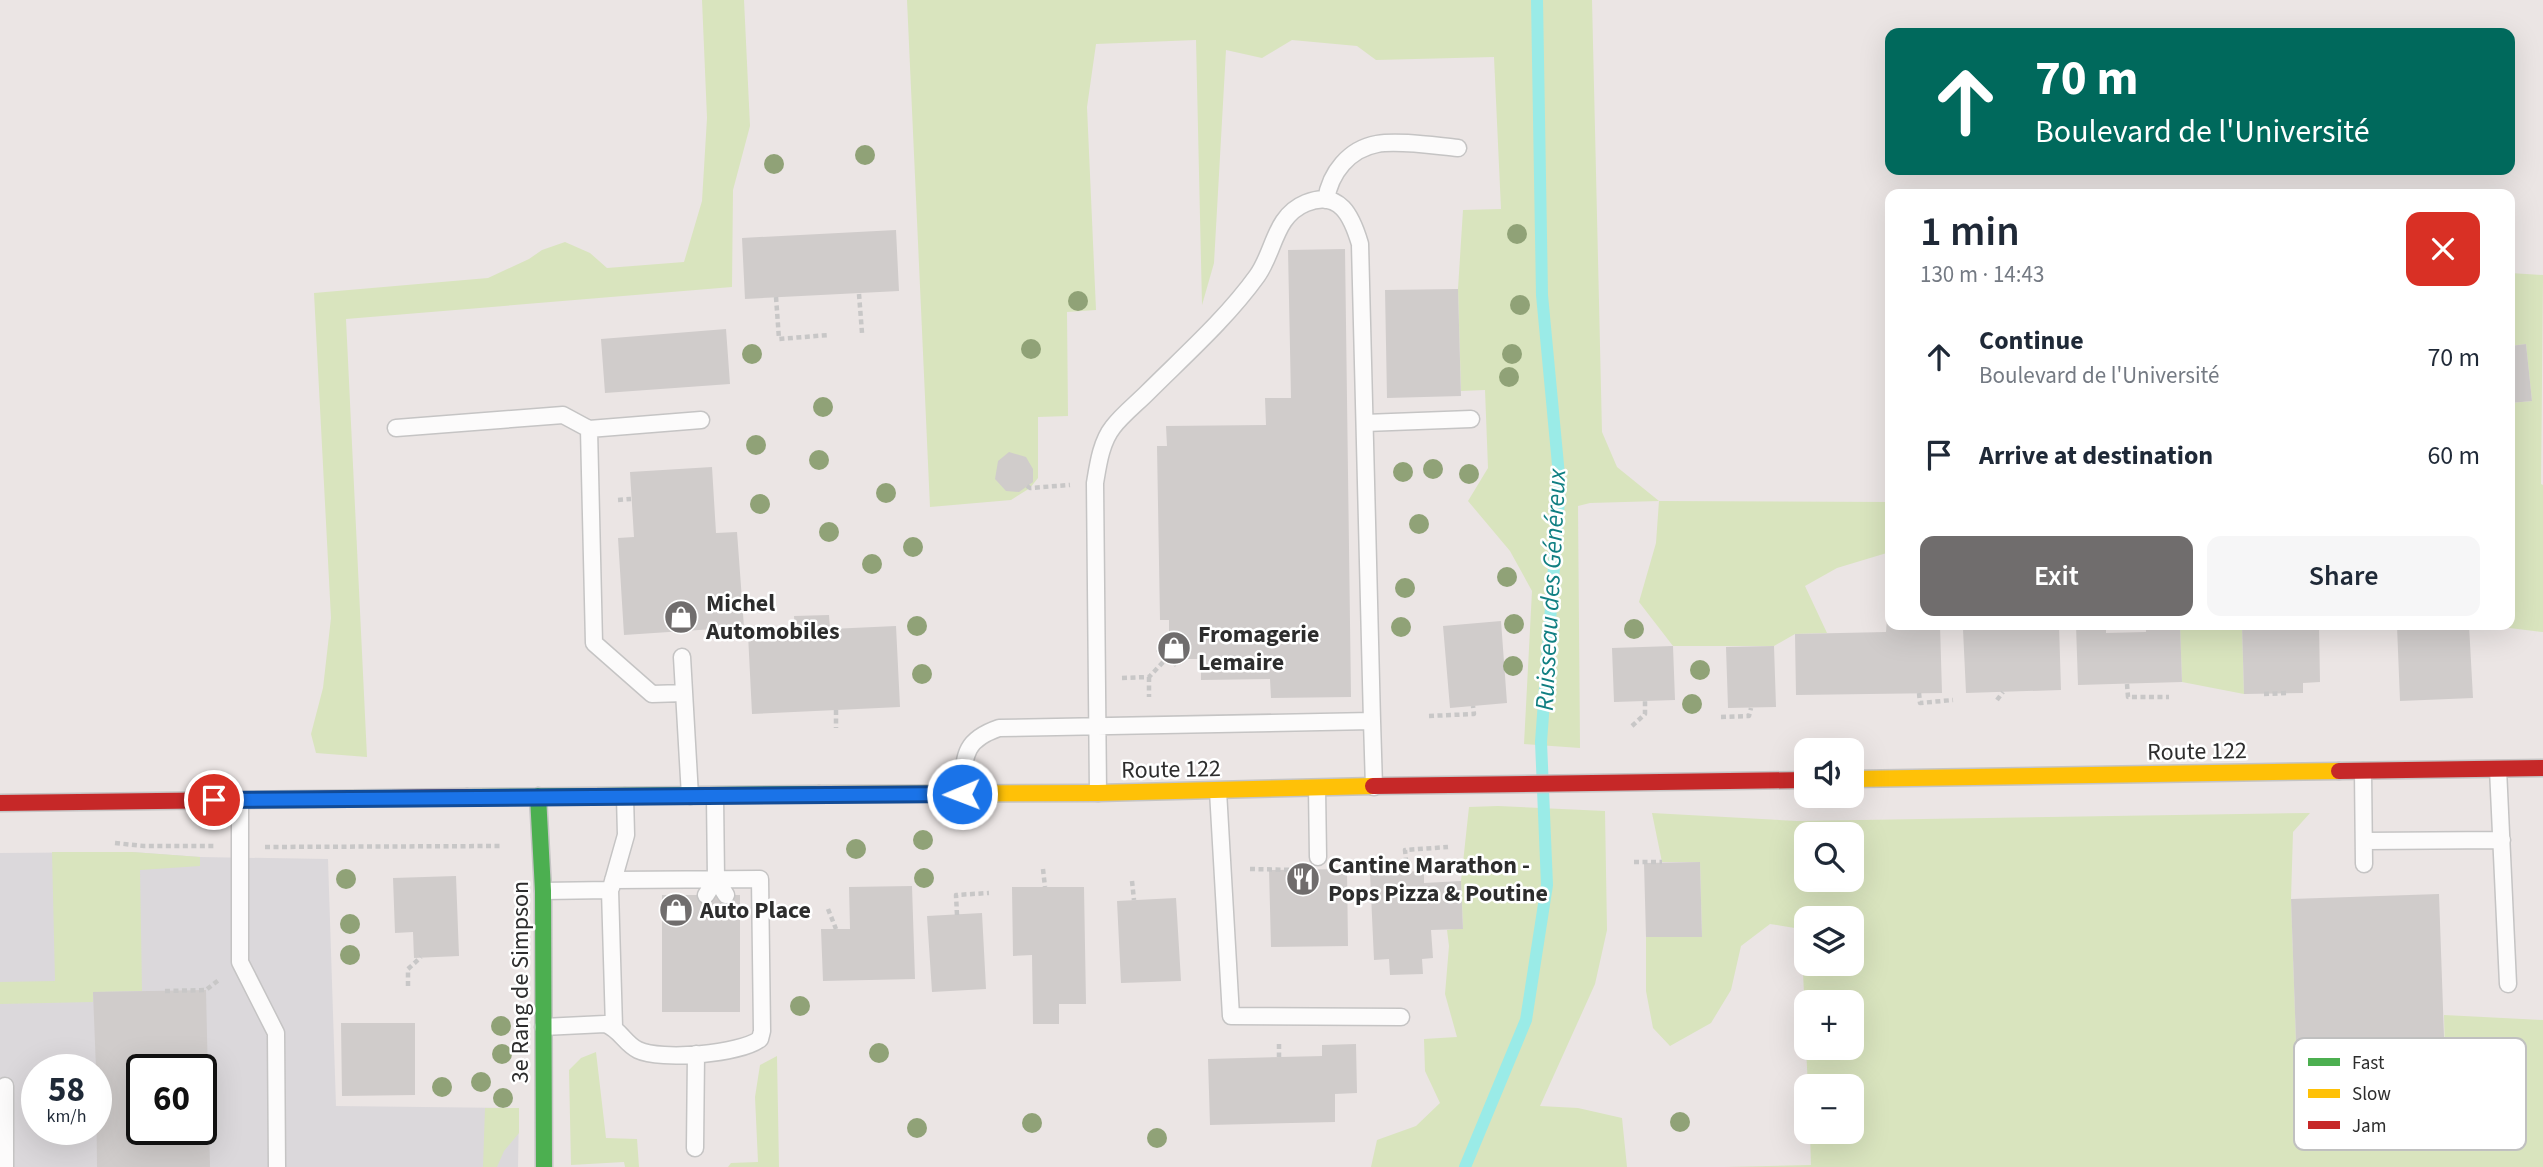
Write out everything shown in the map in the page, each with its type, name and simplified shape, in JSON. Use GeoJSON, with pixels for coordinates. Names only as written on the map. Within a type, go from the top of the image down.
{"type":"FeatureCollection","features":[{"type":"Feature","properties":{"kind":"main road","name":"Route 122"},"geometry":{"type":"LineString","coordinates":[[1864,779],[2543,768]]}},
{"type":"Feature","properties":{"kind":"main road","name":"Route 122"},"geometry":{"type":"LineString","coordinates":[[0,803],[538,796],[1098,793],[1513,783],[1794,780]]}},
{"type":"Feature","properties":{"kind":"main road","name":"3e Rang de Simpson"},"geometry":{"type":"LineString","coordinates":[[538,796],[543,891],[544,1167]]}},
{"type":"Feature","properties":{"kind":"lane"},"geometry":{"type":"LineString","coordinates":[[1326,200],[1328,184],[1341,164],[1374,144],[1458,148]]}},
{"type":"Feature","properties":{"kind":"lane"},"geometry":{"type":"LineString","coordinates":[[1098,793],[1095,483],[1099,459],[1111,429],[1210,330],[1256,277],[1268,259],[1279,225],[1288,214],[1304,203],[1320,198],[1343,207],[1353,219],[1360,243],[1374,788]]}},
{"type":"Feature","properties":{"kind":"lane"},"geometry":{"type":"LineString","coordinates":[[396,428],[563,415],[589,429],[701,420]]}},
{"type":"Feature","properties":{"kind":"lane"},"geometry":{"type":"LineString","coordinates":[[1365,423],[1471,419]]}},
{"type":"Feature","properties":{"kind":"lane"},"geometry":{"type":"LineString","coordinates":[[589,429],[594,643],[652,694],[684,693]]}},
{"type":"Feature","properties":{"kind":"lane"},"geometry":{"type":"LineString","coordinates":[[682,657],[690,796]]}},
{"type":"Feature","properties":{"kind":"lane"},"geometry":{"type":"LineString","coordinates":[[962,794],[965,760],[970,744],[983,733],[999,728],[1372,721]]}},
{"type":"Feature","properties":{"kind":"lane"},"geometry":{"type":"LineString","coordinates":[[2498,768],[2508,984]]}},
{"type":"Feature","properties":{"kind":"lane"},"geometry":{"type":"LineString","coordinates":[[2363,771],[2364,864]]}},
{"type":"Feature","properties":{"kind":"lane"},"geometry":{"type":"LineString","coordinates":[[1317,789],[1318,858]]}},
{"type":"Feature","properties":{"kind":"lane"},"geometry":{"type":"LineString","coordinates":[[1218,790],[1231,1016],[1401,1017]]}},
{"type":"Feature","properties":{"kind":"lane"},"geometry":{"type":"LineString","coordinates":[[614,1027],[612,885],[626,835],[625,796]]}},
{"type":"Feature","properties":{"kind":"lane"},"geometry":{"type":"LineString","coordinates":[[715,796],[716,879],[726,895]]}},
{"type":"Feature","properties":{"kind":"lane"},"geometry":{"type":"LineString","coordinates":[[240,800],[240,962],[276,1034],[278,1167]]}},
{"type":"Feature","properties":{"kind":"lane"},"geometry":{"type":"LineString","coordinates":[[2364,841],[2502,840]]}},
{"type":"Feature","properties":{"kind":"lane"},"geometry":{"type":"LineString","coordinates":[[706,895],[716,879]]}},
{"type":"Feature","properties":{"kind":"lane"},"geometry":{"type":"LineString","coordinates":[[543,891],[716,879],[760,879],[762,1031],[760,1039],[738,1050],[714,1054],[649,1054],[636,1050],[614,1027],[590,1024],[544,1027]]}},
{"type":"Feature","properties":{"kind":"lane"},"geometry":{"type":"LineString","coordinates":[[695,1054],[695,1149]]}},
{"type":"Feature","properties":{"kind":"lane"},"geometry":{"type":"LineString","coordinates":[[5,1086],[5,1167]]}},
{"type":"Feature","properties":{"kind":"path"},"geometry":{"type":"LineString","coordinates":[[859,294],[862,333]]}},
{"type":"Feature","properties":{"kind":"path"},"geometry":{"type":"LineString","coordinates":[[776,297],[779,339],[829,335]]}},
{"type":"Feature","properties":{"kind":"path"},"geometry":{"type":"LineString","coordinates":[[1027,486],[1030,488],[1095,483]]}},
{"type":"Feature","properties":{"kind":"path"},"geometry":{"type":"LineString","coordinates":[[1097,678],[1149,677],[1166,659]]}},
{"type":"Feature","properties":{"kind":"path"},"geometry":{"type":"LineString","coordinates":[[2127,684],[2127,697],[2169,697]]}},
{"type":"Feature","properties":{"kind":"path"},"geometry":{"type":"LineString","coordinates":[[1997,700],[2003,692]]}},
{"type":"Feature","properties":{"kind":"path"},"geometry":{"type":"LineString","coordinates":[[1919,693],[1920,703],[1953,700]]}},
{"type":"Feature","properties":{"kind":"path"},"geometry":{"type":"LineString","coordinates":[[2263,694],[2287,693]]}},
{"type":"Feature","properties":{"kind":"path"},"geometry":{"type":"LineString","coordinates":[[1632,726],[1644,714],[1645,701]]}},
{"type":"Feature","properties":{"kind":"path"},"geometry":{"type":"LineString","coordinates":[[1429,716],[1474,714],[1473,706]]}},
{"type":"Feature","properties":{"kind":"path"},"geometry":{"type":"LineString","coordinates":[[1721,717],[1749,716],[1751,708]]}},
{"type":"Feature","properties":{"kind":"path"},"geometry":{"type":"LineString","coordinates":[[836,710],[836,727]]}},
{"type":"Feature","properties":{"kind":"path"},"geometry":{"type":"LineString","coordinates":[[289,847],[541,845]]}},
{"type":"Feature","properties":{"kind":"path"},"geometry":{"type":"LineString","coordinates":[[1407,871],[1405,850],[1448,847]]}},
{"type":"Feature","properties":{"kind":"path"},"geometry":{"type":"LineString","coordinates":[[1223,872],[1304,870],[1318,858]]}},
{"type":"Feature","properties":{"kind":"path"},"geometry":{"type":"LineString","coordinates":[[1634,862],[1662,862]]}},
{"type":"Feature","properties":{"kind":"path"},"geometry":{"type":"LineString","coordinates":[[1043,869],[1045,887]]}},
{"type":"Feature","properties":{"kind":"path"},"geometry":{"type":"LineString","coordinates":[[1132,881],[1134,900]]}},
{"type":"Feature","properties":{"kind":"path"},"geometry":{"type":"LineString","coordinates":[[957,915],[956,895],[989,893]]}},
{"type":"Feature","properties":{"kind":"path"},"geometry":{"type":"LineString","coordinates":[[828,909],[836,929]]}},
{"type":"Feature","properties":{"kind":"path"},"geometry":{"type":"LineString","coordinates":[[408,986],[408,969],[421,957]]}},
{"type":"Feature","properties":{"kind":"path"},"geometry":{"type":"LineString","coordinates":[[165,991],[206,990],[240,962]]}},
{"type":"Feature","properties":{"kind":"shaded area"},"geometry":{"type":"Polygon","coordinates":[[[132,852],[200,857],[328,859],[336,1106],[519,1108],[518,1167],[0,1167],[0,853],[132,852]]]}},
{"type":"Feature","properties":{"kind":"green space"},"geometry":{"type":"Polygon","coordinates":[[[702,0],[744,0],[750,126],[733,190],[732,287],[346,319],[367,757],[316,753],[311,734],[323,688],[331,618],[314,293],[488,278],[542,250],[565,242],[590,253],[607,268],[684,262],[702,201],[707,118],[702,0]]]}},
{"type":"Feature","properties":{"kind":"green space"},"geometry":{"type":"Polygon","coordinates":[[[907,0],[1592,0],[1602,432],[1617,467],[1659,501],[1590,503],[1578,506],[1580,748],[1524,744],[1532,591],[1510,551],[1468,501],[1488,468],[1485,390],[1461,391],[1458,289],[1463,210],[1501,209],[1494,57],[1376,60],[1357,46],[1292,40],[1262,58],[1226,50],[1214,263],[1202,305],[1196,40],[1096,44],[1087,107],[1096,310],[1067,312],[1068,416],[1038,417],[1038,478],[1030,488],[1011,500],[930,507],[907,0]]]}},
{"type":"Feature","properties":{"kind":"green space"},"geometry":{"type":"Polygon","coordinates":[[[2515,273],[2543,275],[2543,632],[2515,629],[2515,403],[2532,401],[2526,344],[2515,345],[2515,273]]]}},
{"type":"Feature","properties":{"kind":"green space"},"geometry":{"type":"Polygon","coordinates":[[[1659,501],[1885,502],[1885,554],[1837,568],[1805,586],[1827,633],[1795,634],[1774,646],[1673,646],[1639,602],[1656,543],[1659,501]]]}},
{"type":"Feature","properties":{"kind":"green space"},"geometry":{"type":"Polygon","coordinates":[[[2180,630],[2242,630],[2244,694],[2182,682],[2180,630]]]}},
{"type":"Feature","properties":{"kind":"green space"},"geometry":{"type":"Polygon","coordinates":[[[1469,807],[1605,811],[1607,930],[1595,984],[1540,1106],[1578,1108],[1622,1118],[1627,1167],[1371,1167],[1377,1140],[1416,1126],[1440,1103],[1425,1071],[1424,1039],[1457,1037],[1445,994],[1449,946],[1447,930],[1463,928],[1461,881],[1469,807]]]}},
{"type":"Feature","properties":{"kind":"green space"},"geometry":{"type":"Polygon","coordinates":[[[1652,813],[1797,821],[2310,813],[2293,832],[2291,899],[2296,1038],[2294,1150],[2526,1150],[2526,1038],[2445,1038],[2444,1015],[2543,1020],[2543,1167],[1724,1167],[1811,1165],[1810,1144],[1864,1144],[1864,1074],[1807,1074],[1807,1060],[1864,1060],[1864,990],[1804,990],[1803,976],[1864,976],[1864,906],[1794,906],[1794,928],[1770,924],[1741,946],[1731,990],[1711,1023],[1670,1046],[1653,1028],[1646,991],[1646,937],[1702,936],[1700,862],[1662,862],[1652,813]]]}},
{"type":"Feature","properties":{"kind":"green space"},"geometry":{"type":"Polygon","coordinates":[[[52,852],[132,852],[200,857],[200,866],[140,870],[142,991],[93,992],[93,1002],[0,1004],[0,982],[55,981],[52,852]]]}},
{"type":"Feature","properties":{"kind":"green space"},"geometry":{"type":"Polygon","coordinates":[[[596,1052],[606,1138],[637,1139],[639,1167],[625,1167],[624,1162],[571,1165],[569,1070],[581,1058],[596,1052]]]}},
{"type":"Feature","properties":{"kind":"green space"},"geometry":{"type":"Polygon","coordinates":[[[777,1056],[779,1167],[728,1167],[731,1163],[758,1162],[755,1097],[760,1065],[777,1056]]]}},
{"type":"Feature","properties":{"kind":"green space"},"geometry":{"type":"Polygon","coordinates":[[[485,1108],[519,1108],[519,1133],[504,1151],[497,1167],[483,1167],[485,1108]]]}},
{"type":"Feature","properties":{"kind":"building"},"geometry":{"type":"Polygon","coordinates":[[[896,230],[899,291],[745,299],[742,238],[896,230]]]}},
{"type":"Feature","properties":{"kind":"building"},"geometry":{"type":"Polygon","coordinates":[[[1345,249],[1351,697],[1271,698],[1270,679],[1201,680],[1201,659],[1181,659],[1175,667],[1156,651],[1169,636],[1169,620],[1160,620],[1157,446],[1167,446],[1166,426],[1266,425],[1265,398],[1291,398],[1288,250],[1345,249]]]}},
{"type":"Feature","properties":{"kind":"building"},"geometry":{"type":"Polygon","coordinates":[[[1458,289],[1461,396],[1387,398],[1385,290],[1458,289]]]}},
{"type":"Feature","properties":{"kind":"building"},"geometry":{"type":"Polygon","coordinates":[[[726,329],[730,384],[605,393],[601,339],[726,329]]]}},
{"type":"Feature","properties":{"kind":"building"},"geometry":{"type":"Polygon","coordinates":[[[2526,344],[2532,401],[2515,403],[2515,345],[2526,344]]]}},
{"type":"Feature","properties":{"kind":"building"},"geometry":{"type":"Polygon","coordinates":[[[1009,452],[1026,457],[1033,469],[1033,482],[1019,492],[1006,491],[995,479],[998,461],[1009,452]]]}},
{"type":"Feature","properties":{"kind":"building"},"geometry":{"type":"Polygon","coordinates":[[[712,467],[716,533],[737,532],[744,627],[624,635],[618,538],[634,537],[630,472],[712,467]]]}},
{"type":"Feature","properties":{"kind":"building"},"geometry":{"type":"Polygon","coordinates":[[[829,615],[830,629],[896,626],[900,707],[752,714],[748,634],[795,632],[794,616],[829,615]]]}},
{"type":"Feature","properties":{"kind":"building"},"geometry":{"type":"Polygon","coordinates":[[[1501,621],[1507,703],[1450,708],[1443,626],[1501,621]]]}},
{"type":"Feature","properties":{"kind":"building"},"geometry":{"type":"Polygon","coordinates":[[[1940,630],[1942,693],[1796,695],[1795,634],[1940,630]]]}},
{"type":"Feature","properties":{"kind":"building"},"geometry":{"type":"Polygon","coordinates":[[[1963,630],[2059,630],[2061,690],[1966,693],[1963,630]]]}},
{"type":"Feature","properties":{"kind":"building"},"geometry":{"type":"Polygon","coordinates":[[[2076,630],[2106,630],[2106,633],[2180,630],[2182,682],[2078,685],[2076,630]]]}},
{"type":"Feature","properties":{"kind":"building"},"geometry":{"type":"Polygon","coordinates":[[[2242,630],[2319,630],[2320,682],[2303,683],[2303,693],[2244,694],[2242,630]]]}},
{"type":"Feature","properties":{"kind":"building"},"geometry":{"type":"Polygon","coordinates":[[[2397,630],[2469,630],[2473,698],[2400,701],[2397,630]]]}},
{"type":"Feature","properties":{"kind":"building"},"geometry":{"type":"Polygon","coordinates":[[[1673,646],[1675,700],[1614,702],[1612,648],[1673,646]]]}},
{"type":"Feature","properties":{"kind":"building"},"geometry":{"type":"Polygon","coordinates":[[[1774,646],[1776,707],[1728,708],[1726,647],[1774,646]]]}},
{"type":"Feature","properties":{"kind":"building"},"geometry":{"type":"Polygon","coordinates":[[[1700,862],[1702,937],[1646,937],[1644,863],[1700,862]]]}},
{"type":"Feature","properties":{"kind":"building"},"geometry":{"type":"Polygon","coordinates":[[[1347,869],[1348,946],[1271,947],[1269,870],[1347,869]]]}},
{"type":"Feature","properties":{"kind":"building"},"geometry":{"type":"Polygon","coordinates":[[[1424,871],[1424,883],[1461,881],[1463,929],[1431,930],[1433,958],[1422,959],[1423,974],[1390,975],[1389,959],[1374,960],[1370,873],[1424,871]]]}},
{"type":"Feature","properties":{"kind":"building"},"geometry":{"type":"Polygon","coordinates":[[[456,876],[459,956],[414,958],[413,932],[395,933],[393,878],[456,876]]]}},
{"type":"Feature","properties":{"kind":"building"},"geometry":{"type":"Polygon","coordinates":[[[912,886],[915,979],[823,981],[821,929],[850,929],[849,887],[912,886]]]}},
{"type":"Feature","properties":{"kind":"building"},"geometry":{"type":"Polygon","coordinates":[[[1012,887],[1084,887],[1086,1004],[1059,1004],[1059,1024],[1033,1024],[1032,955],[1013,956],[1012,887]]]}},
{"type":"Feature","properties":{"kind":"building"},"geometry":{"type":"Polygon","coordinates":[[[2439,894],[2444,1038],[2296,1038],[2291,899],[2439,894]]]}},
{"type":"Feature","properties":{"kind":"building"},"geometry":{"type":"Polygon","coordinates":[[[662,895],[740,895],[740,1012],[662,1012],[662,895]]]}},
{"type":"Feature","properties":{"kind":"building"},"geometry":{"type":"Polygon","coordinates":[[[1176,898],[1181,981],[1121,983],[1117,901],[1176,898]]]}},
{"type":"Feature","properties":{"kind":"building"},"geometry":{"type":"Polygon","coordinates":[[[982,913],[986,989],[932,992],[927,916],[982,913]]]}},
{"type":"Feature","properties":{"kind":"building"},"geometry":{"type":"Polygon","coordinates":[[[206,990],[207,1054],[126,1054],[126,1145],[210,1145],[210,1167],[97,1167],[97,1145],[112,1145],[112,1054],[95,1054],[93,992],[206,990]]]}},
{"type":"Feature","properties":{"kind":"building"},"geometry":{"type":"Polygon","coordinates":[[[341,1023],[415,1023],[415,1095],[342,1096],[341,1023]]]}},
{"type":"Feature","properties":{"kind":"building"},"geometry":{"type":"Polygon","coordinates":[[[1356,1044],[1357,1093],[1335,1094],[1335,1122],[1210,1125],[1208,1059],[1322,1056],[1322,1045],[1356,1044]]]}},
{"type":"Feature","properties":{"kind":"waterway","name":"Ruisseau des Généreux"},"geometry":{"type":"LineString","coordinates":[[1465,1167],[1526,1020],[1547,885],[1541,742],[1560,486],[1542,295],[1537,0]]}},
{"type":"Feature","properties":{"kind":"traffic: fast"},"geometry":{"type":"LineString","coordinates":[[467,797],[819,794]]}},
{"type":"Feature","properties":{"kind":"traffic: fast"},"geometry":{"type":"LineString","coordinates":[[538,796],[543,891],[544,1167]]}},
{"type":"Feature","properties":{"kind":"traffic: slow"},"geometry":{"type":"LineString","coordinates":[[1864,779],[2339,771]]}},
{"type":"Feature","properties":{"kind":"traffic: slow"},"geometry":{"type":"LineString","coordinates":[[819,794],[1098,793],[1373,786]]}},
{"type":"Feature","properties":{"kind":"traffic: jam"},"geometry":{"type":"LineString","coordinates":[[2339,771],[2543,768]]}},
{"type":"Feature","properties":{"kind":"traffic: jam"},"geometry":{"type":"LineString","coordinates":[[1373,786],[1794,780]]}},
{"type":"Feature","properties":{"kind":"traffic: jam"},"geometry":{"type":"LineString","coordinates":[[0,803],[467,797]]}},
{"type":"Feature","properties":{"kind":"place","name":"Michel Automobiles"},"geometry":{"type":"Point","coordinates":[681,617]}},
{"type":"Feature","properties":{"kind":"place","name":"Fromagerie Lemaire"},"geometry":{"type":"Point","coordinates":[1174,648]}},
{"type":"Feature","properties":{"kind":"place","name":"Cantine Marathon - Pops Pizza & Poutine"},"geometry":{"type":"Point","coordinates":[1303,879]}},
{"type":"Feature","properties":{"kind":"place","name":"Auto Place"},"geometry":{"type":"Point","coordinates":[676,910]}},
{"type":"Feature","properties":{"kind":"route"},"geometry":{"type":"LineString","coordinates":[[214,800],[962,794]]}}]}
